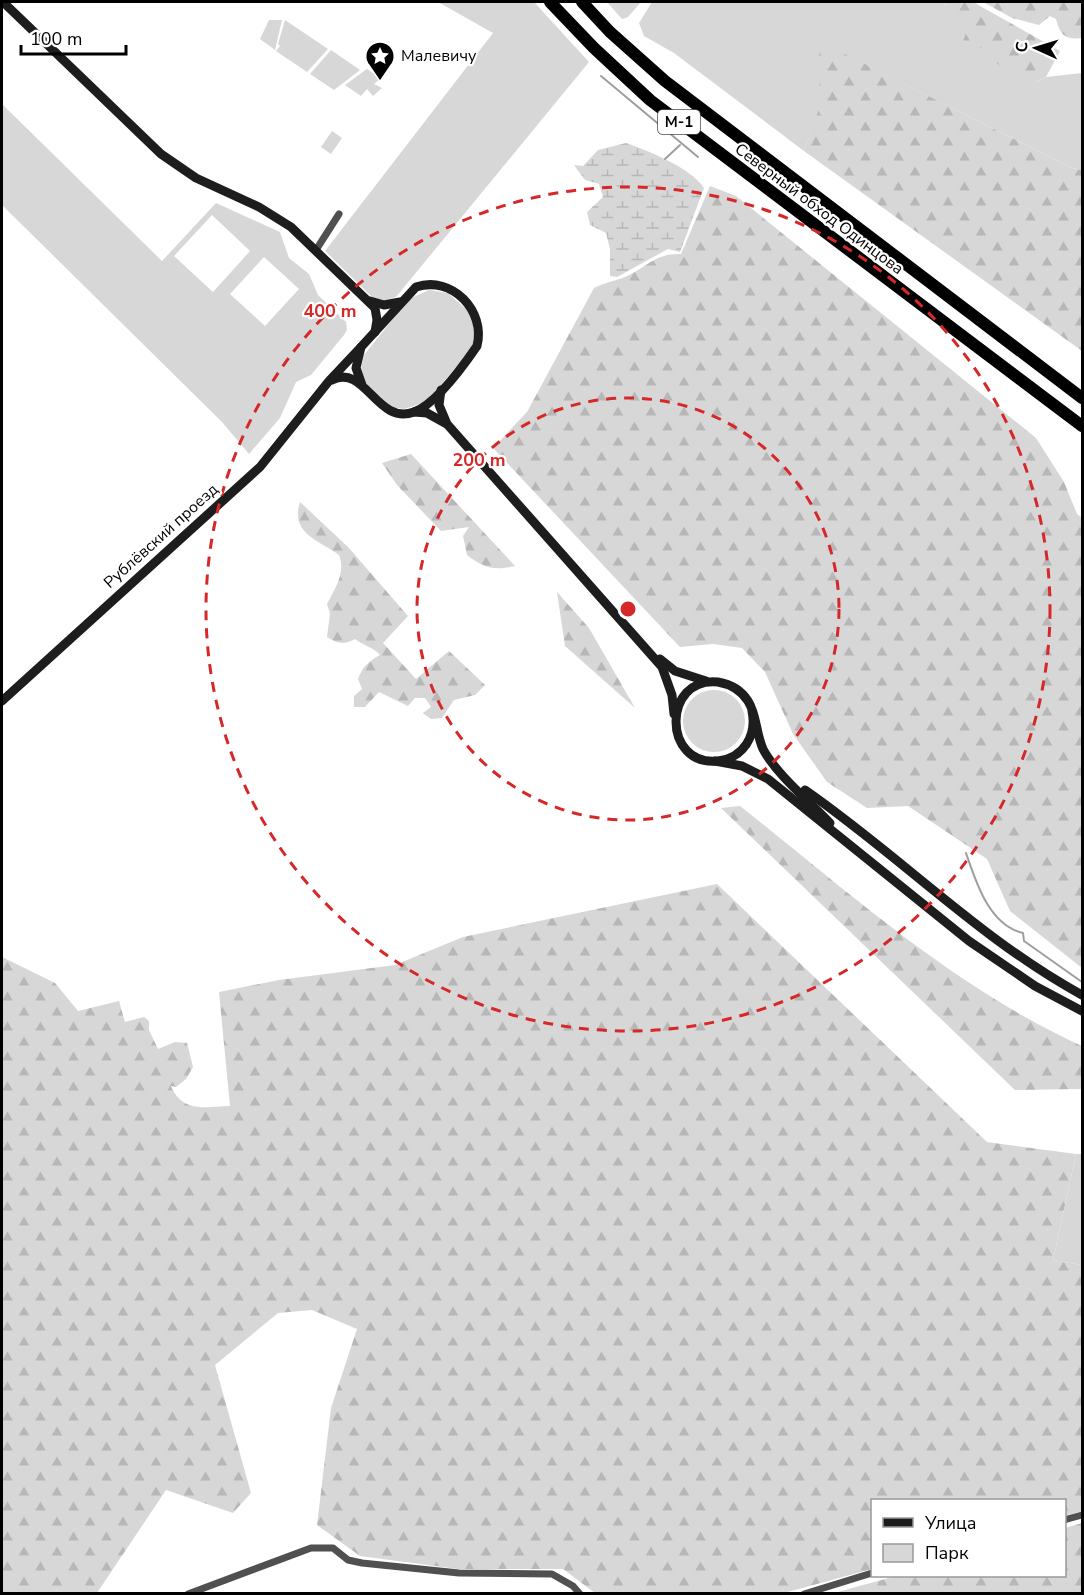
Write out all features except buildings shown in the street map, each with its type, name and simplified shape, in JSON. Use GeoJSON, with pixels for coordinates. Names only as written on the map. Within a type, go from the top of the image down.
{"type":"FeatureCollection","features":[{"type":"Feature","properties":{"kind":"highway","name":"Северный обход Одинцова"},"geometry":{"type":"LineString","coordinates":[[550,2],[594,48],[651,100],[1083,426]]}},
{"type":"Feature","properties":{"kind":"highway","name":"Северный обход Одинцова"},"geometry":{"type":"LineString","coordinates":[[582,2],[617,38],[665,81],[1083,398]]}},
{"type":"Feature","properties":{"kind":"street"},"geometry":{"type":"LineString","coordinates":[[3,2],[161,154],[196,178],[275,216],[316,250],[368,300],[377,314],[375,332]]}},
{"type":"Feature","properties":{"kind":"street"},"geometry":{"type":"LineString","coordinates":[[316,250],[339,214]]}},
{"type":"Feature","properties":{"kind":"street"},"geometry":{"type":"LineString","coordinates":[[362,385],[356,368],[361,347],[416,287],[424,284],[445,286],[473,310],[479,322],[480,334],[477,346],[441,390],[428,405],[414,412]]}},
{"type":"Feature","properties":{"kind":"street"},"geometry":{"type":"LineString","coordinates":[[368,300],[384,305],[401,302]]}},
{"type":"Feature","properties":{"kind":"street","name":"Рублёвский проезд"},"geometry":{"type":"LineString","coordinates":[[2,701],[260,467],[330,381],[361,347]]}},
{"type":"Feature","properties":{"kind":"street"},"geometry":{"type":"LineString","coordinates":[[330,381],[346,376],[362,385],[384,408],[394,413],[427,413],[447,424]]}},
{"type":"Feature","properties":{"kind":"street"},"geometry":{"type":"LineString","coordinates":[[441,390],[439,405],[447,424],[645,644],[675,671],[699,681],[720,682],[743,694],[752,711],[763,748],[788,779],[855,848]]}},
{"type":"Feature","properties":{"kind":"street"},"geometry":{"type":"LineString","coordinates":[[645,644],[668,679],[675,726],[686,749],[702,759],[742,766],[768,779],[978,948],[1035,986],[1083,1011]]}},
{"type":"Feature","properties":{"kind":"street"},"geometry":{"type":"LineString","coordinates":[[675,726],[678,706],[685,695],[701,684],[720,682]]}},
{"type":"Feature","properties":{"kind":"street"},"geometry":{"type":"LineString","coordinates":[[715,761],[734,756],[744,748],[753,731],[752,711]]}},
{"type":"Feature","properties":{"kind":"street"},"geometry":{"type":"LineString","coordinates":[[788,779],[826,805],[993,936],[1044,973],[1083,995]]}},
{"type":"Feature","properties":{"kind":"street"},"geometry":{"type":"LineString","coordinates":[[1066,1520],[1083,1515]]}},
{"type":"Feature","properties":{"kind":"street"},"geometry":{"type":"LineString","coordinates":[[188,1593],[311,1548],[333,1548],[348,1560],[362,1563],[459,1573],[552,1574],[573,1586],[580,1593]]}},
{"type":"Feature","properties":{"kind":"street"},"geometry":{"type":"LineString","coordinates":[[804,1593],[871,1574]]}},
{"type":"Feature","properties":{"kind":"green space"},"geometry":{"type":"Polygon","coordinates":[[[438,2],[534,2],[589,62],[396,297],[384,301],[373,298],[325,251],[493,33],[438,2]]]}},
{"type":"Feature","properties":{"kind":"green space"},"geometry":{"type":"Polygon","coordinates":[[[607,2],[641,2],[628,17],[622,19],[607,2]]]}},
{"type":"Feature","properties":{"kind":"green space"},"geometry":{"type":"Polygon","coordinates":[[[652,2],[946,2],[944,6],[970,22],[988,46],[1036,82],[1046,77],[1082,73],[1082,170],[1072,168],[820,42],[820,107],[804,151],[674,53],[644,36],[639,23],[652,2]]]}},
{"type":"Feature","properties":{"kind":"green space"},"geometry":{"type":"Polygon","coordinates":[[[946,2],[973,2],[1060,51],[1046,77],[1036,82],[1014,76],[994,61],[988,46],[976,49],[962,44],[970,22],[951,21],[944,6],[946,2]]]}},
{"type":"Feature","properties":{"kind":"green space"},"geometry":{"type":"Polygon","coordinates":[[[983,2],[1082,2],[1082,38],[1071,38],[1064,35],[1056,19],[1050,16],[1039,25],[1012,18],[983,2]]]}},
{"type":"Feature","properties":{"kind":"green space"},"geometry":{"type":"Polygon","coordinates":[[[269,20],[282,20],[275,50],[260,39],[269,20]]]}},
{"type":"Feature","properties":{"kind":"green space"},"geometry":{"type":"Polygon","coordinates":[[[285,20],[328,49],[307,72],[276,51],[280,46],[278,44],[285,20]]]}},
{"type":"Feature","properties":{"kind":"green space"},"geometry":{"type":"Polygon","coordinates":[[[819,41],[1072,168],[1082,170],[1082,351],[804,151],[820,106],[819,41]]]}},
{"type":"Feature","properties":{"kind":"green space"},"geometry":{"type":"Polygon","coordinates":[[[331,50],[360,70],[334,90],[310,74],[331,50]]]}},
{"type":"Feature","properties":{"kind":"green space"},"geometry":{"type":"Polygon","coordinates":[[[367,69],[381,78],[374,84],[382,88],[373,96],[367,89],[361,96],[345,85],[367,69]]]}},
{"type":"Feature","properties":{"kind":"green space"},"geometry":{"type":"Polygon","coordinates":[[[2,104],[162,261],[216,203],[280,232],[289,258],[309,274],[318,295],[346,322],[347,330],[311,375],[296,382],[280,418],[249,454],[222,422],[2,205],[2,104]],[[212,215],[174,256],[213,292],[250,251],[212,215]],[[264,257],[230,294],[265,326],[299,289],[264,257]]]}},
{"type":"Feature","properties":{"kind":"green space"},"geometry":{"type":"Polygon","coordinates":[[[332,131],[342,138],[331,154],[321,147],[332,131]]]}},
{"type":"Feature","properties":{"kind":"green space"},"geometry":{"type":"Polygon","coordinates":[[[626,143],[680,167],[704,188],[680,252],[668,249],[617,277],[610,276],[610,249],[606,233],[590,225],[587,212],[603,197],[599,184],[585,180],[574,165],[583,166],[598,150],[626,143]]]}},
{"type":"Feature","properties":{"kind":"green space"},"geometry":{"type":"Polygon","coordinates":[[[710,186],[736,196],[1036,438],[1064,482],[1077,514],[1082,518],[1082,968],[1010,911],[987,859],[908,806],[867,808],[827,782],[793,734],[765,672],[742,648],[713,644],[680,647],[493,448],[527,412],[594,288],[625,277],[658,258],[681,254],[710,186]]]}},
{"type":"Feature","properties":{"kind":"green space"},"geometry":{"type":"Polygon","coordinates":[[[429,290],[448,293],[468,311],[472,318],[475,340],[470,351],[426,402],[404,409],[390,407],[365,384],[361,369],[364,355],[409,299],[429,290]]]}},
{"type":"Feature","properties":{"kind":"green space"},"geometry":{"type":"Polygon","coordinates":[[[411,454],[515,566],[495,568],[484,566],[467,555],[463,536],[469,527],[441,531],[397,485],[382,463],[411,454]]]}},
{"type":"Feature","properties":{"kind":"green space"},"geometry":{"type":"Polygon","coordinates":[[[300,502],[348,547],[408,616],[383,643],[416,679],[449,651],[485,685],[475,695],[454,700],[442,718],[431,719],[423,713],[431,707],[425,698],[415,698],[408,706],[379,692],[365,707],[354,707],[354,696],[362,689],[358,679],[360,675],[366,665],[380,655],[355,639],[341,643],[327,637],[330,614],[327,604],[339,580],[341,562],[339,555],[308,535],[303,529],[298,513],[300,502]]]}},
{"type":"Feature","properties":{"kind":"green space"},"geometry":{"type":"Polygon","coordinates":[[[557,592],[589,628],[635,708],[565,646],[557,592]]]}},
{"type":"Feature","properties":{"kind":"green space"},"geometry":{"type":"Polygon","coordinates":[[[714,690],[736,699],[745,721],[736,743],[714,752],[692,743],[683,721],[692,699],[714,690]]]}},
{"type":"Feature","properties":{"kind":"green space"},"geometry":{"type":"Polygon","coordinates":[[[740,806],[863,905],[946,967],[990,996],[1082,1046],[1082,1089],[1015,1090],[721,808],[740,806]]]}},
{"type":"Feature","properties":{"kind":"green space"},"geometry":{"type":"Polygon","coordinates":[[[717,884],[987,1142],[1076,1154],[1053,1260],[1082,1265],[1082,1511],[1066,1516],[1066,1499],[871,1499],[871,1569],[784,1593],[595,1593],[563,1569],[458,1569],[360,1556],[317,1525],[331,1408],[357,1329],[312,1310],[278,1313],[215,1365],[251,1493],[233,1513],[166,1490],[97,1593],[2,1593],[2,957],[55,983],[78,1011],[119,1001],[125,1022],[144,1017],[149,1021],[149,1030],[158,1049],[175,1042],[187,1043],[193,1067],[186,1079],[176,1087],[171,1086],[176,1095],[181,1101],[195,1106],[230,1106],[219,992],[279,980],[395,965],[463,937],[717,884]]]}},
{"type":"Feature","properties":{"kind":"green space"},"geometry":{"type":"Polygon","coordinates":[[[1076,1154],[1082,1154],[1082,1265],[1053,1260],[1076,1154]]]}},
{"type":"Feature","properties":{"kind":"green space"},"geometry":{"type":"Polygon","coordinates":[[[1082,1523],[1082,1593],[834,1593],[892,1577],[1066,1577],[1066,1528],[1082,1523]]]}},
{"type":"Feature","properties":{"kind":"waterway"},"geometry":{"type":"LineString","coordinates":[[601,76],[698,157]]}},
{"type":"Feature","properties":{"kind":"waterway"},"geometry":{"type":"LineString","coordinates":[[665,159],[680,145]]}},
{"type":"Feature","properties":{"kind":"waterway"},"geometry":{"type":"LineString","coordinates":[[966,853],[979,889],[1001,921],[1023,933],[1024,941],[1082,982]]}},
{"type":"Feature","properties":{"kind":"place","name":"Малевичу"},"geometry":{"type":"Point","coordinates":[380,82]}}]}
